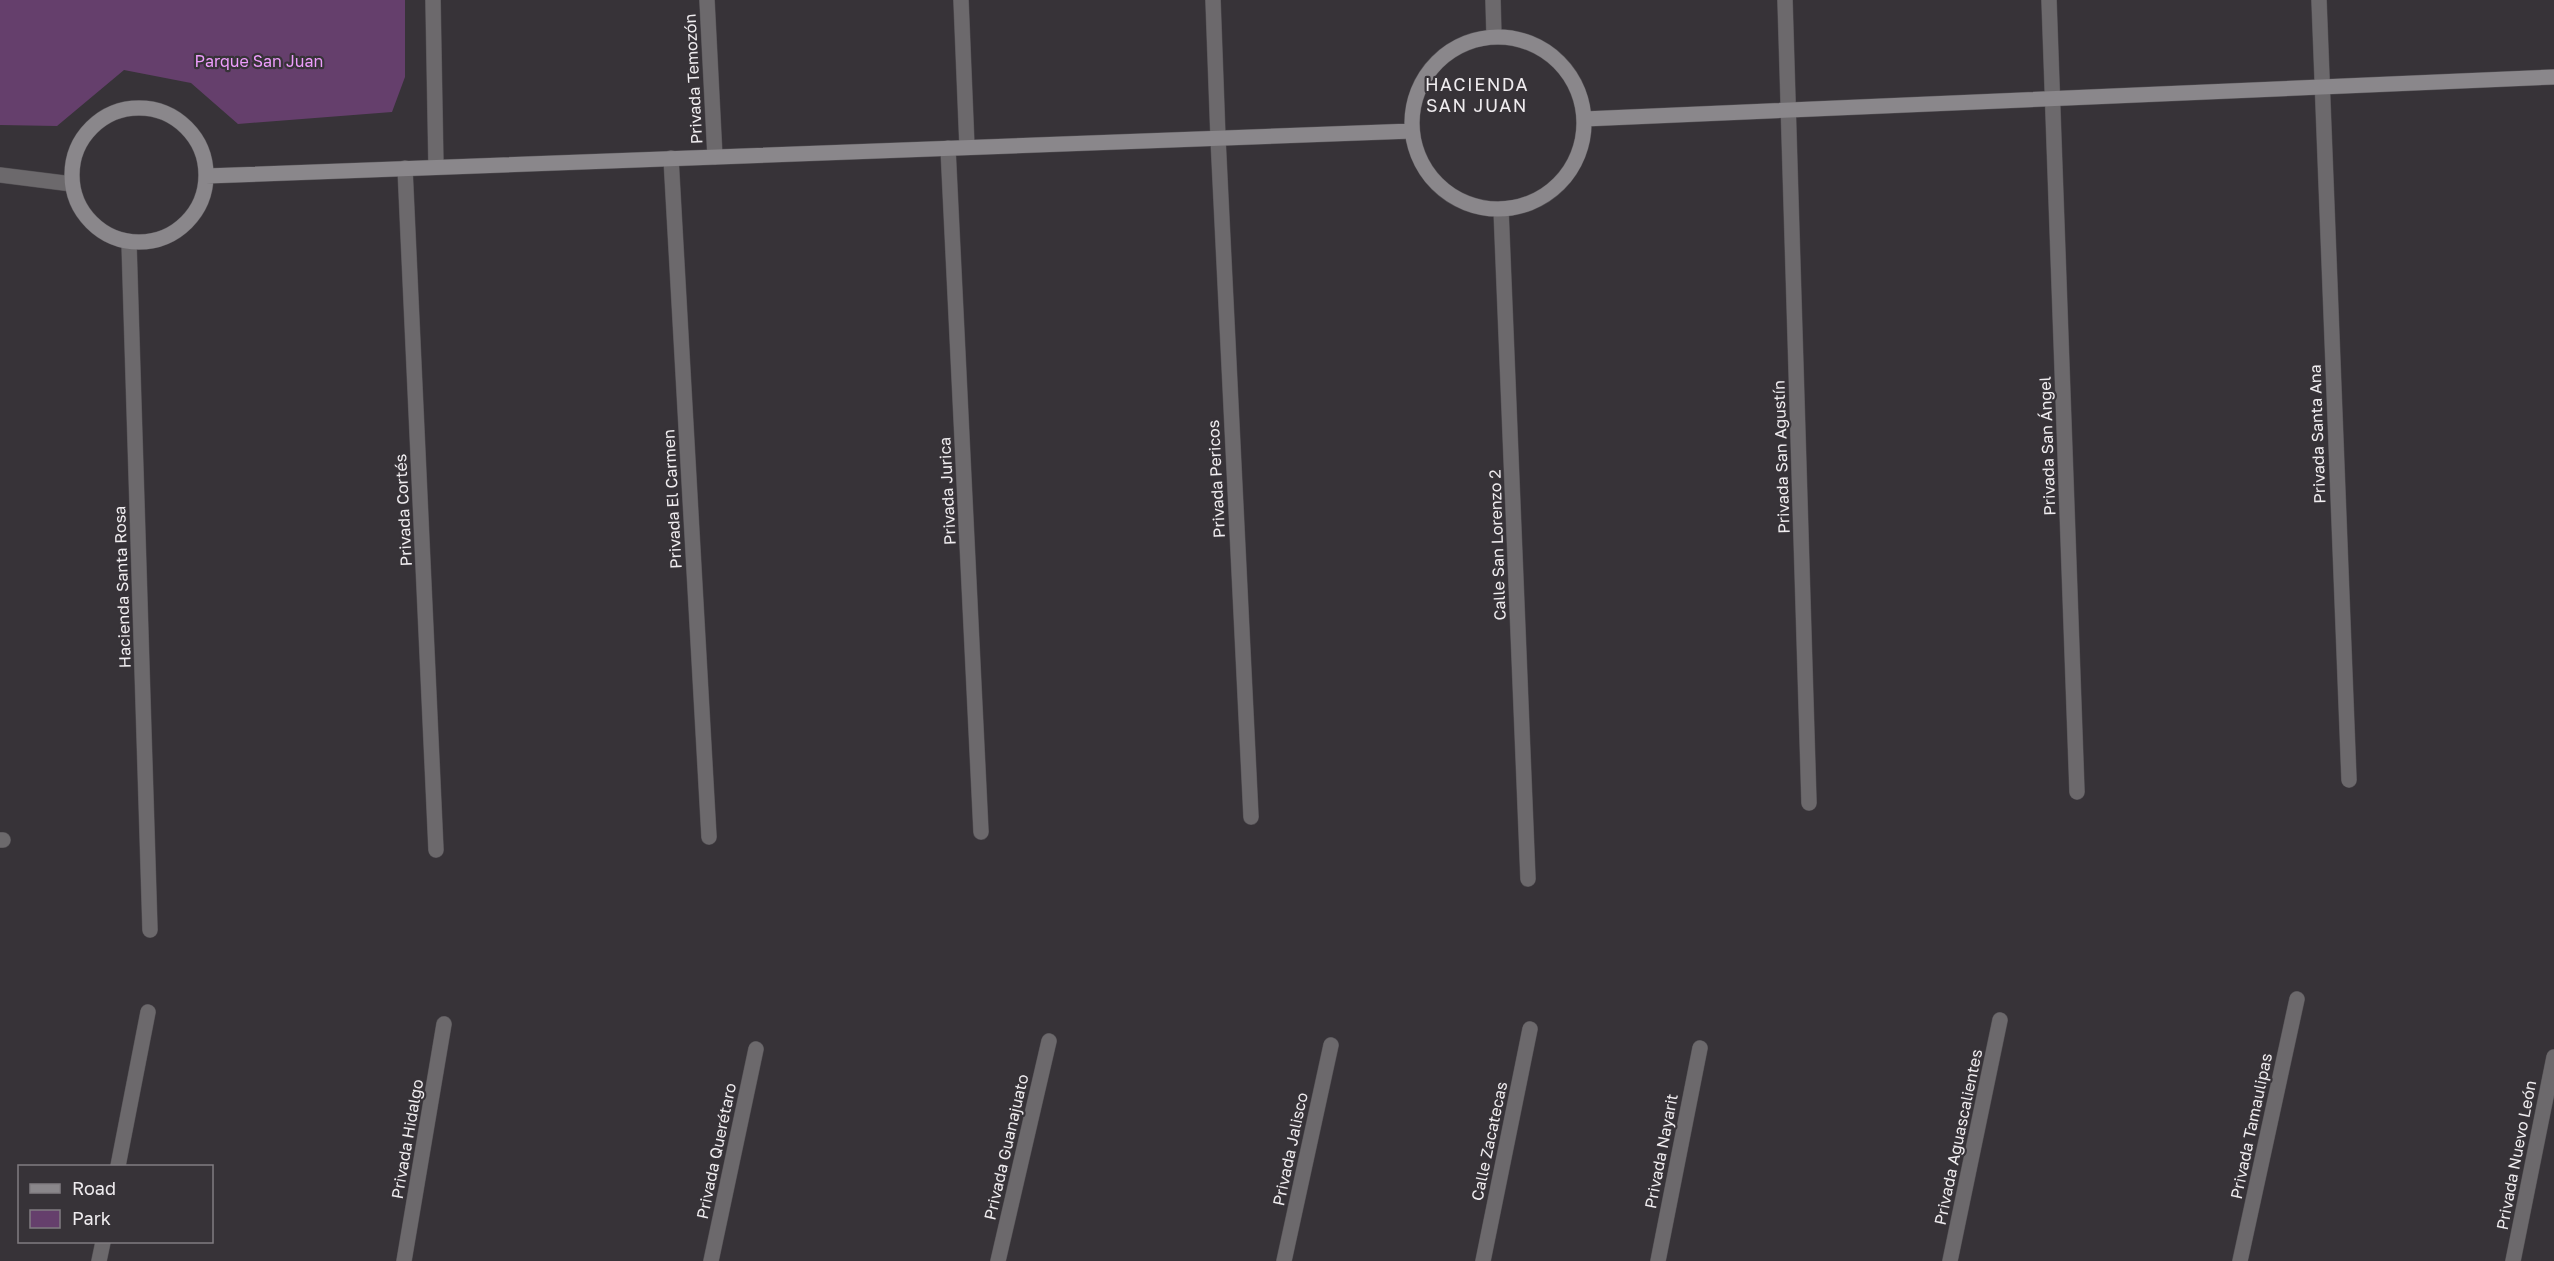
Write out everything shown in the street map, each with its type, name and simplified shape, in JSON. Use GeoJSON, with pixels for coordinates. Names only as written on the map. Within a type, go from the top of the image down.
{"type":"FeatureCollection","features":[{"type":"Feature","properties":{"kind":"street"},"geometry":{"type":"LineString","coordinates":[[433,0],[436,167]]}},
{"type":"Feature","properties":{"kind":"street","name":"Privada Temozón"},"geometry":{"type":"LineString","coordinates":[[707,0],[715,157]]}},
{"type":"Feature","properties":{"kind":"street"},"geometry":{"type":"LineString","coordinates":[[961,0],[967,147]]}},
{"type":"Feature","properties":{"kind":"street","name":"Privada Pericos"},"geometry":{"type":"LineString","coordinates":[[1214,0],[1218,138],[1251,818]]}},
{"type":"Feature","properties":{"kind":"street"},"geometry":{"type":"LineString","coordinates":[[1493,0],[1494,36]]}},
{"type":"Feature","properties":{"kind":"street","name":"Privada San Agustín"},"geometry":{"type":"LineString","coordinates":[[1785,0],[1809,803]]}},
{"type":"Feature","properties":{"kind":"street","name":"Privada San Ángel"},"geometry":{"type":"LineString","coordinates":[[2049,0],[2077,792]]}},
{"type":"Feature","properties":{"kind":"street","name":"Privada Santa Ana"},"geometry":{"type":"LineString","coordinates":[[2319,0],[2349,780]]}},
{"type":"Feature","properties":{"kind":"street"},"geometry":{"type":"LineString","coordinates":[[1494,36],[1521,39],[1545,50],[1565,69],[1578,92],[1584,119],[1581,146],[1569,170],[1551,190],[1528,204],[1501,209],[1476,207],[1452,196],[1432,179],[1419,157],[1412,131],[1414,103],[1425,78],[1443,56],[1467,42],[1494,36]]}},
{"type":"Feature","properties":{"kind":"street"},"geometry":{"type":"LineString","coordinates":[[1584,119],[2554,77]]}},
{"type":"Feature","properties":{"kind":"street"},"geometry":{"type":"LineString","coordinates":[[137,107],[159,110],[179,120],[194,135],[203,154],[206,176],[203,196],[193,216],[178,230],[146,243],[129,243],[109,236],[91,224],[78,206],[72,184],[72,162],[80,140],[95,123],[114,112],[137,107]]}},
{"type":"Feature","properties":{"kind":"street"},"geometry":{"type":"LineString","coordinates":[[206,176],[1412,131]]}},
{"type":"Feature","properties":{"kind":"street","name":"Privada Jurica"},"geometry":{"type":"LineString","coordinates":[[948,148],[981,832]]}},
{"type":"Feature","properties":{"kind":"street","name":"Privada El Carmen"},"geometry":{"type":"LineString","coordinates":[[670,158],[710,837]]}},
{"type":"Feature","properties":{"kind":"street","name":"Privada Cortés"},"geometry":{"type":"LineString","coordinates":[[405,168],[436,850]]}},
{"type":"Feature","properties":{"kind":"street"},"geometry":{"type":"LineString","coordinates":[[0,175],[72,184]]}},
{"type":"Feature","properties":{"kind":"street","name":"Calle San Lorenzo 2"},"geometry":{"type":"LineString","coordinates":[[1501,209],[1528,879]]}},
{"type":"Feature","properties":{"kind":"street","name":"Hacienda Santa Rosa"},"geometry":{"type":"LineString","coordinates":[[129,243],[150,930]]}},
{"type":"Feature","properties":{"kind":"street","name":"Privada Tamaulipas"},"geometry":{"type":"LineString","coordinates":[[2240,1261],[2297,999]]}},
{"type":"Feature","properties":{"kind":"street"},"geometry":{"type":"LineString","coordinates":[[118,1165],[148,1012]]}},
{"type":"Feature","properties":{"kind":"street","name":"Privada Aguascalientes"},"geometry":{"type":"LineString","coordinates":[[1950,1261],[2000,1020]]}},
{"type":"Feature","properties":{"kind":"street","name":"Privada Hidalgo"},"geometry":{"type":"LineString","coordinates":[[404,1261],[444,1024]]}},
{"type":"Feature","properties":{"kind":"street","name":"Calle Zacatecas"},"geometry":{"type":"LineString","coordinates":[[1483,1261],[1530,1029]]}},
{"type":"Feature","properties":{"kind":"street","name":"Privada Guanajuato"},"geometry":{"type":"LineString","coordinates":[[998,1261],[1049,1041]]}},
{"type":"Feature","properties":{"kind":"street","name":"Privada Jalisco"},"geometry":{"type":"LineString","coordinates":[[1284,1261],[1331,1045]]}},
{"type":"Feature","properties":{"kind":"street","name":"Privada Nayarit"},"geometry":{"type":"LineString","coordinates":[[1658,1261],[1700,1048]]}},
{"type":"Feature","properties":{"kind":"street","name":"Privada Querétaro"},"geometry":{"type":"LineString","coordinates":[[711,1261],[756,1049]]}},
{"type":"Feature","properties":{"kind":"street","name":"Privada Nuevo León"},"geometry":{"type":"LineString","coordinates":[[2513,1261],[2554,1057]]}},
{"type":"Feature","properties":{"kind":"street"},"geometry":{"type":"LineString","coordinates":[[99,1261],[103,1243]]}},
{"type":"Feature","properties":{"kind":"green space","name":"Parque San Juan"},"geometry":{"type":"Polygon","coordinates":[[[0,0],[405,0],[405,77],[392,112],[238,124],[191,83],[124,70],[57,126],[0,125],[0,0]]]}},
{"type":"Feature","properties":{"kind":"district","name":"HACIENDA SAN JUAN"},"geometry":{"type":"Point","coordinates":[1477,94]}}]}
